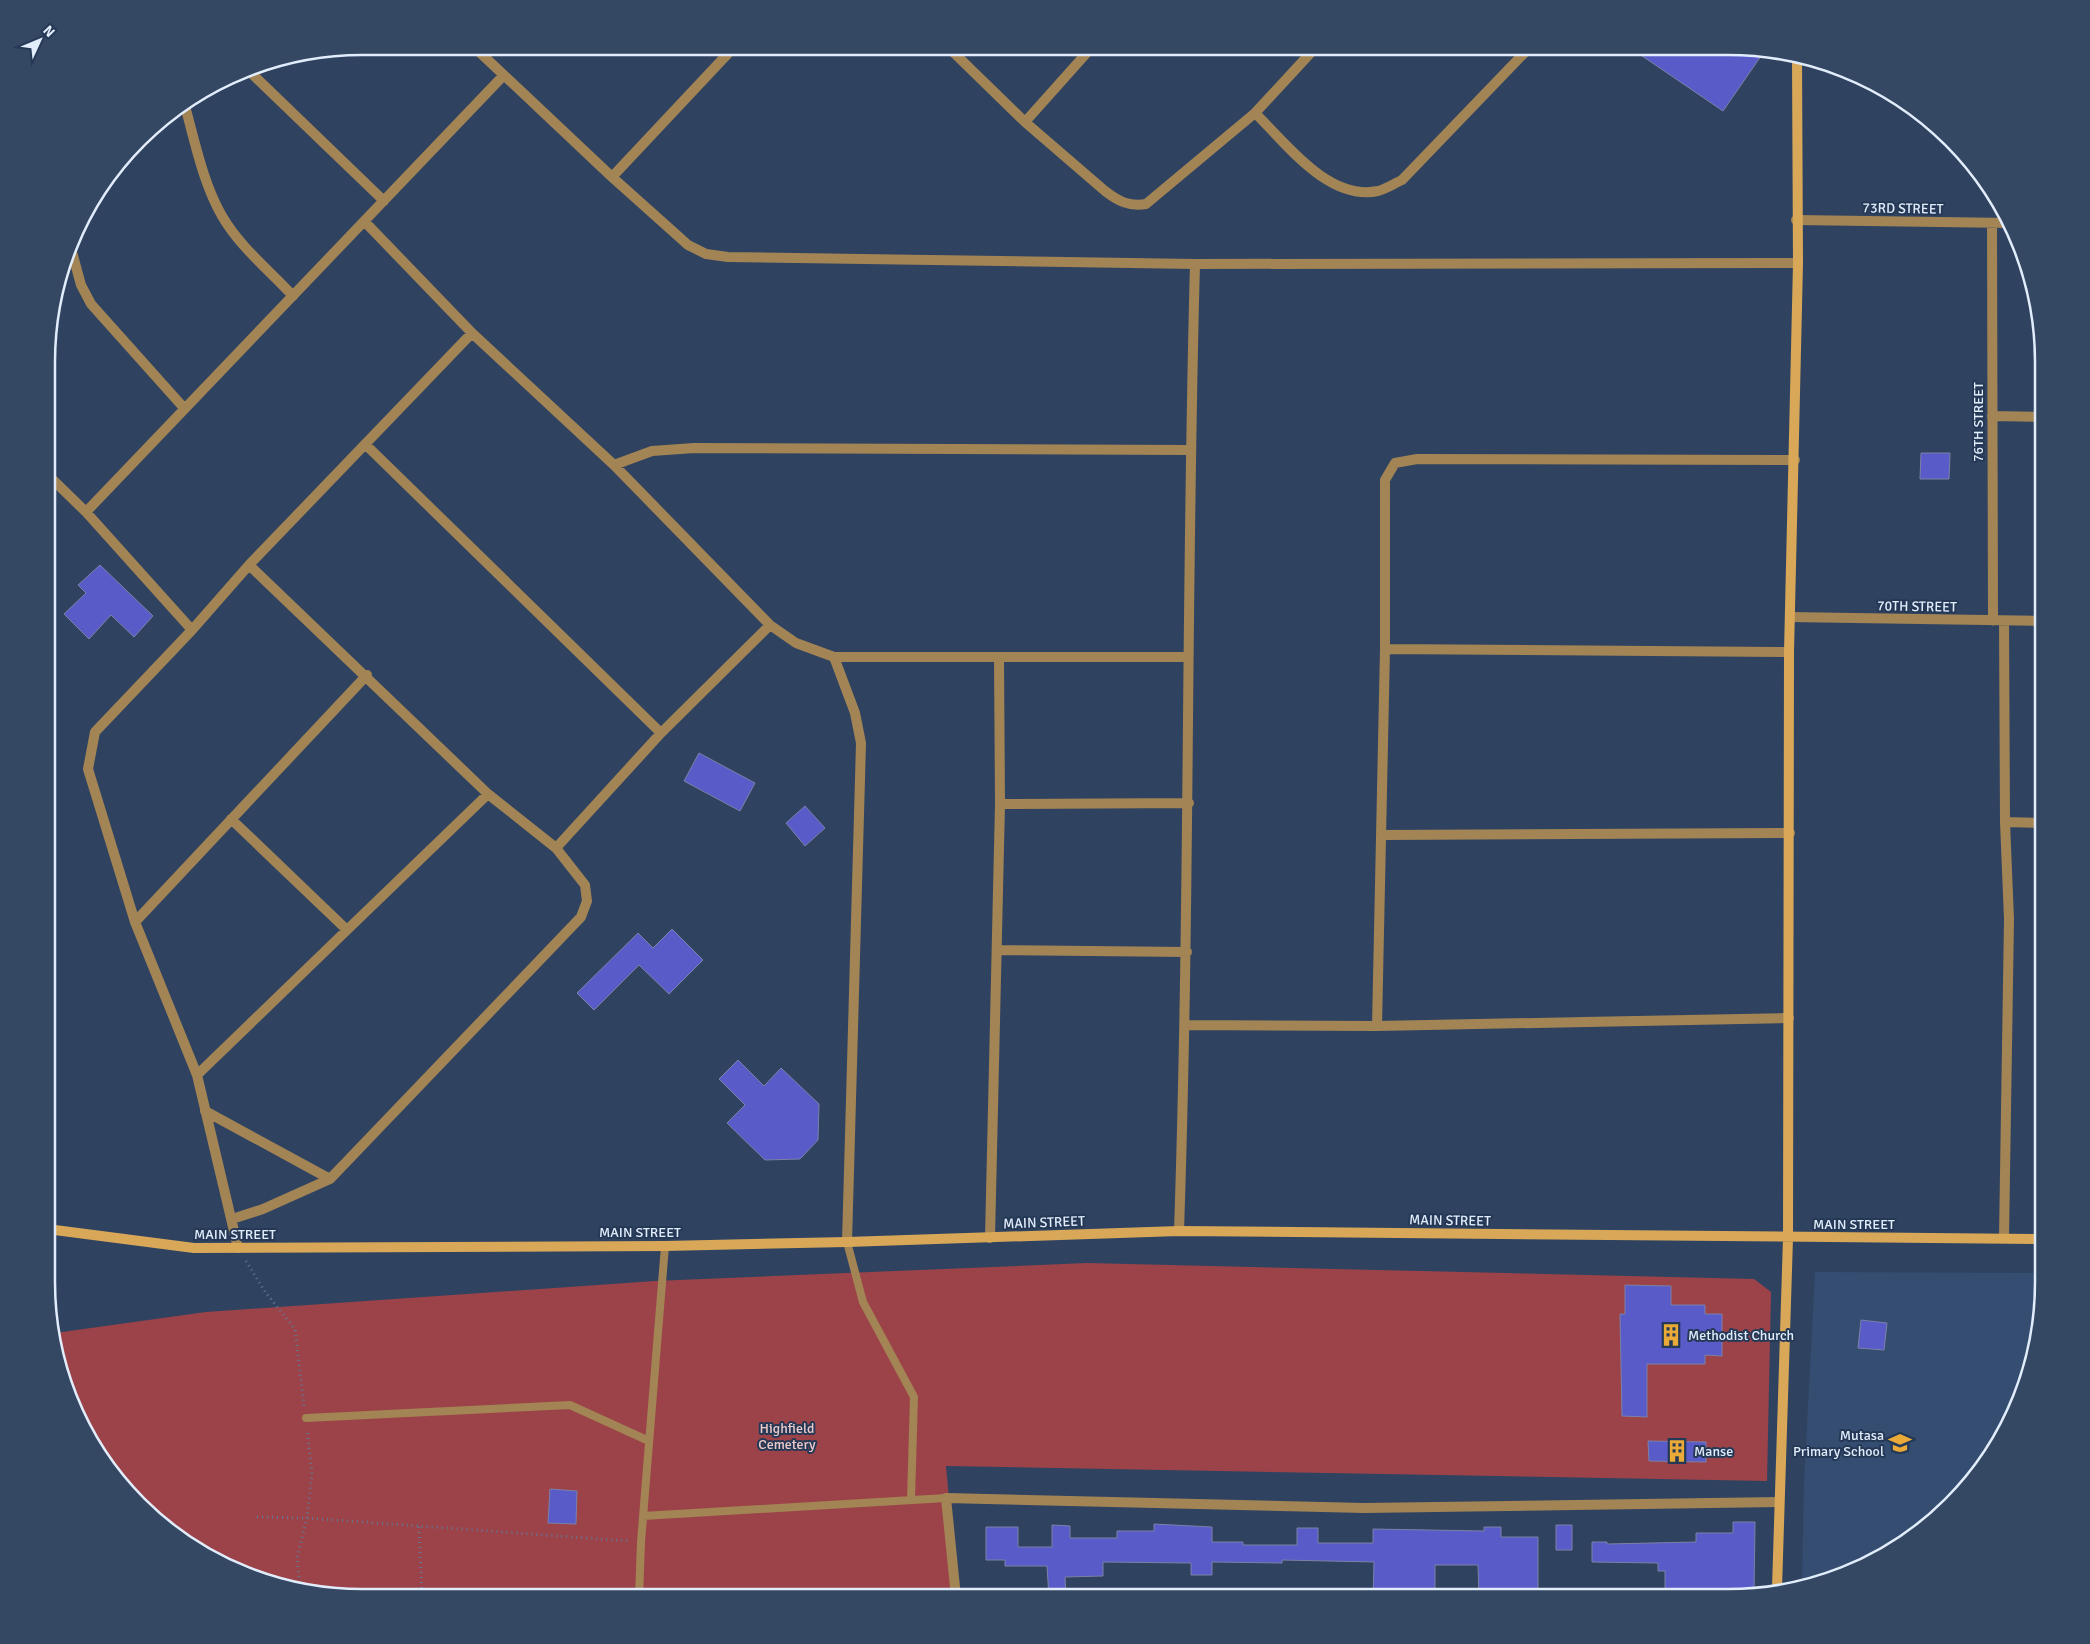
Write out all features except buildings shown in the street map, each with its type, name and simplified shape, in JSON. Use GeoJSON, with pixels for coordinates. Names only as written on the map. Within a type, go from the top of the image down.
{"type":"FeatureCollection","features":[{"type":"Feature","properties":{"kind":"street"},"geometry":{"type":"LineString","coordinates":[[482,55],[612,177],[688,244],[706,254],[728,257],[1195,264],[1798,263]]}},
{"type":"Feature","properties":{"kind":"street"},"geometry":{"type":"LineString","coordinates":[[957,55],[1025,122],[1116,200],[1134,206],[1146,204],[1255,113],[1309,55]]}},
{"type":"Feature","properties":{"kind":"street"},"geometry":{"type":"LineString","coordinates":[[1025,122],[1085,55]]}},
{"type":"Feature","properties":{"kind":"street"},"geometry":{"type":"LineString","coordinates":[[1255,113],[1324,180],[1348,191],[1378,191],[1402,180],[1522,55]]}},
{"type":"Feature","properties":{"kind":"street"},"geometry":{"type":"LineString","coordinates":[[612,177],[726,56]]}},
{"type":"Feature","properties":{"kind":"street"},"geometry":{"type":"LineString","coordinates":[[1777,1585],[1788,1238],[1789,652],[1795,460],[1798,263],[1796,220],[1797,63]]}},
{"type":"Feature","properties":{"kind":"street"},"geometry":{"type":"LineString","coordinates":[[253,75],[384,201]]}},
{"type":"Feature","properties":{"kind":"street"},"geometry":{"type":"LineString","coordinates":[[86,512],[503,76]]}},
{"type":"Feature","properties":{"kind":"street"},"geometry":{"type":"LineString","coordinates":[[186,110],[206,179],[222,215],[247,250],[293,296]]}},
{"type":"Feature","properties":{"kind":"street","name":"73RD STREET"},"geometry":{"type":"LineString","coordinates":[[1796,220],[2002,223]]}},
{"type":"Feature","properties":{"kind":"street"},"geometry":{"type":"LineString","coordinates":[[365,222],[472,334],[614,465],[770,625],[796,643],[834,657],[1188,657]]}},
{"type":"Feature","properties":{"kind":"street","name":"76TH STREET"},"geometry":{"type":"LineString","coordinates":[[1992,223],[1993,620]]}},
{"type":"Feature","properties":{"kind":"street"},"geometry":{"type":"LineString","coordinates":[[73,257],[81,285],[91,304],[184,408]]}},
{"type":"Feature","properties":{"kind":"street"},"geometry":{"type":"LineString","coordinates":[[1179,1231],[1186,1025],[1190,450],[1195,264]]}},
{"type":"Feature","properties":{"kind":"street"},"geometry":{"type":"LineString","coordinates":[[238,1248],[197,1075],[135,922],[88,769],[91,747],[96,732],[192,630],[249,565],[472,334]]}},
{"type":"Feature","properties":{"kind":"street"},"geometry":{"type":"LineString","coordinates":[[1992,416],[2035,417]]}},
{"type":"Feature","properties":{"kind":"street"},"geometry":{"type":"LineString","coordinates":[[366,444],[662,734]]}},
{"type":"Feature","properties":{"kind":"street"},"geometry":{"type":"LineString","coordinates":[[614,465],[652,451],[694,448],[1190,450]]}},
{"type":"Feature","properties":{"kind":"street"},"geometry":{"type":"LineString","coordinates":[[1377,1026],[1385,649],[1385,480],[1395,463],[1417,459],[1795,460]]}},
{"type":"Feature","properties":{"kind":"street"},"geometry":{"type":"LineString","coordinates":[[55,482],[86,512],[192,630]]}},
{"type":"Feature","properties":{"kind":"street"},"geometry":{"type":"LineString","coordinates":[[232,1219],[263,1209],[330,1179],[581,917],[587,900],[585,885],[556,848],[488,794],[367,675],[249,565]]}},
{"type":"Feature","properties":{"kind":"street","name":"70TH STREET"},"geometry":{"type":"LineString","coordinates":[[1790,617],[2035,622]]}},
{"type":"Feature","properties":{"kind":"street"},"geometry":{"type":"LineString","coordinates":[[2004,621],[2004,822],[2009,919],[2004,1238]]}},
{"type":"Feature","properties":{"kind":"street"},"geometry":{"type":"LineString","coordinates":[[556,848],[662,734],[770,625]]}},
{"type":"Feature","properties":{"kind":"street"},"geometry":{"type":"LineString","coordinates":[[1385,649],[1789,652]]}},
{"type":"Feature","properties":{"kind":"street"},"geometry":{"type":"LineString","coordinates":[[834,657],[855,713],[862,743],[847,1242]]}},
{"type":"Feature","properties":{"kind":"street"},"geometry":{"type":"LineString","coordinates":[[990,1238],[1000,804],[999,658]]}},
{"type":"Feature","properties":{"kind":"street"},"geometry":{"type":"LineString","coordinates":[[135,922],[367,675]]}},
{"type":"Feature","properties":{"kind":"street"},"geometry":{"type":"LineString","coordinates":[[197,1075],[488,794]]}},
{"type":"Feature","properties":{"kind":"street"},"geometry":{"type":"LineString","coordinates":[[1000,804],[1188,803]]}},
{"type":"Feature","properties":{"kind":"street"},"geometry":{"type":"LineString","coordinates":[[231,819],[347,930]]}},
{"type":"Feature","properties":{"kind":"street"},"geometry":{"type":"LineString","coordinates":[[2004,822],[2035,823]]}},
{"type":"Feature","properties":{"kind":"street"},"geometry":{"type":"LineString","coordinates":[[1381,835],[1790,833]]}},
{"type":"Feature","properties":{"kind":"street"},"geometry":{"type":"LineString","coordinates":[[997,950],[1187,952]]}},
{"type":"Feature","properties":{"kind":"street"},"geometry":{"type":"LineString","coordinates":[[1186,1025],[1377,1026],[1789,1018]]}},
{"type":"Feature","properties":{"kind":"street"},"geometry":{"type":"LineString","coordinates":[[205,1111],[330,1179]]}},
{"type":"Feature","properties":{"kind":"street","name":"MAIN STREET"},"geometry":{"type":"LineString","coordinates":[[55,1230],[194,1248],[665,1246],[1179,1231],[2035,1239]]}},
{"type":"Feature","properties":{"kind":"street"},"geometry":{"type":"LineString","coordinates":[[955,1589],[946,1498],[1364,1508],[1780,1502]]}},
{"type":"Feature","properties":{"kind":"lane"},"geometry":{"type":"LineString","coordinates":[[847,1242],[863,1302],[914,1397],[911,1499]]}},
{"type":"Feature","properties":{"kind":"lane"},"geometry":{"type":"LineString","coordinates":[[639,1589],[641,1542],[665,1246]]}},
{"type":"Feature","properties":{"kind":"lane"},"geometry":{"type":"LineString","coordinates":[[306,1418],[570,1405],[649,1441]]}},
{"type":"Feature","properties":{"kind":"lane"},"geometry":{"type":"LineString","coordinates":[[643,1516],[946,1498]]}},
{"type":"Feature","properties":{"kind":"path"},"geometry":{"type":"LineString","coordinates":[[258,1517],[307,1518],[641,1542]]}},
{"type":"Feature","properties":{"kind":"path"},"geometry":{"type":"LineString","coordinates":[[419,1527],[422,1589]]}},
{"type":"Feature","properties":{"kind":"shaded area","name":"Mutasa Primary School"},"geometry":{"type":"Polygon","coordinates":[[[1815,1272],[2035,1273],[2034,1302],[2029,1342],[2025,1362],[2012,1400],[1994,1436],[1972,1469],[1930,1513],[1915,1526],[1882,1548],[1846,1566],[1802,1580],[1804,1483],[1815,1272]]]}},
{"type":"Feature","properties":{"kind":"green space","name":"Highfield Cemetery"},"geometry":{"type":"Polygon","coordinates":[[[1087,1263],[1754,1279],[1771,1292],[1767,1481],[946,1466],[957,1589],[342,1588],[282,1579],[244,1566],[208,1548],[175,1526],[160,1513],[118,1469],[96,1436],[71,1381],[60,1332],[206,1312],[655,1281],[1087,1263]]]}},
{"type":"Feature","properties":{"kind":"place","name":"Methodist Church"},"geometry":{"type":"Point","coordinates":[1671,1335]}},
{"type":"Feature","properties":{"kind":"place","name":"Mutasa Primary School"},"geometry":{"type":"Point","coordinates":[1900,1443]}},
{"type":"Feature","properties":{"kind":"place","name":"Manse"},"geometry":{"type":"Point","coordinates":[1677,1451]}}]}
